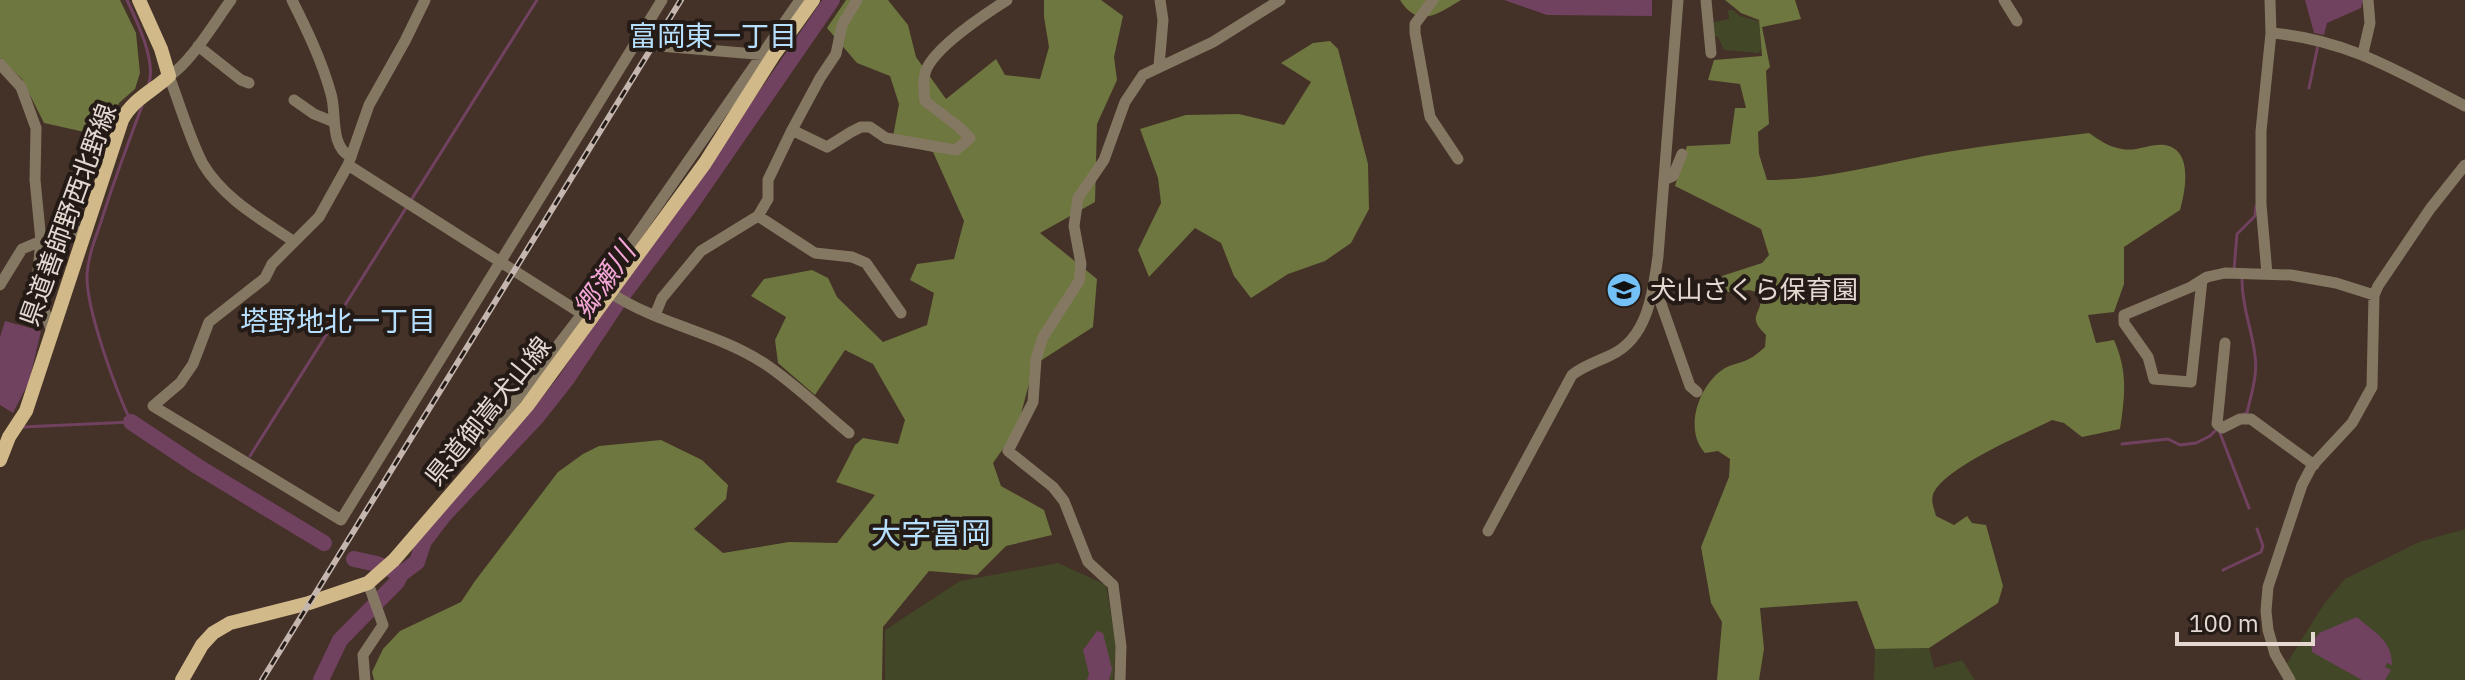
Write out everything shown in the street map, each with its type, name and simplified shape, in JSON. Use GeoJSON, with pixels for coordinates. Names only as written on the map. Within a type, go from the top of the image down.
{"type":"FeatureCollection","features":[{"type":"Feature","properties":{"kind":"main road"},"geometry":{"type":"LineString","coordinates":[[139,0],[161,49],[169,76]]}},
{"type":"Feature","properties":{"kind":"main road","name":"県道御嵩犬山線"},"geometry":{"type":"LineString","coordinates":[[182,680],[202,645],[213,633],[230,623],[372,586],[527,406],[586,317],[614,295],[705,163],[767,56],[813,0]]}},
{"type":"Feature","properties":{"kind":"main road","name":"県道善師野西北野線"},"geometry":{"type":"LineString","coordinates":[[0,460],[9,437],[26,411],[122,120],[130,104],[154,90],[169,76]]}},
{"type":"Feature","properties":{"kind":"street"},"geometry":{"type":"LineString","coordinates":[[231,0],[178,71],[169,76],[203,163],[237,202],[293,241]]}},
{"type":"Feature","properties":{"kind":"street"},"geometry":{"type":"LineString","coordinates":[[292,0],[315,47],[333,97],[334,122],[344,154],[350,161],[408,205],[586,317],[767,56],[800,0]]}},
{"type":"Feature","properties":{"kind":"street"},"geometry":{"type":"LineString","coordinates":[[425,0],[369,105],[350,161],[319,217],[272,264],[265,278],[209,322],[193,364],[180,383],[153,406],[341,520],[662,0]]}},
{"type":"Feature","properties":{"kind":"street"},"geometry":{"type":"LineString","coordinates":[[655,315],[662,298],[695,257],[758,216],[768,199],[768,180],[813,91],[836,54],[842,25],[857,0]]}},
{"type":"Feature","properties":{"kind":"street"},"geometry":{"type":"LineString","coordinates":[[792,130],[827,147],[861,127],[870,127],[886,138],[956,150],[970,138],[925,101],[923,85],[927,68],[941,51],[1007,0]]}},
{"type":"Feature","properties":{"kind":"street"},"geometry":{"type":"LineString","coordinates":[[1159,66],[1163,20],[1160,0]]}},
{"type":"Feature","properties":{"kind":"street"},"geometry":{"type":"LineString","coordinates":[[1120,680],[1121,646],[1113,585],[1088,562],[1064,501],[1053,487],[1008,451],[1033,402],[1036,359],[1043,337],[1079,281],[1081,264],[1074,226],[1078,198],[1104,160],[1125,102],[1143,75],[1213,42],[1280,0]]}},
{"type":"Feature","properties":{"kind":"street"},"geometry":{"type":"LineString","coordinates":[[1433,0],[1415,24],[1415,33],[1430,117],[1458,159]]}},
{"type":"Feature","properties":{"kind":"street"},"geometry":{"type":"LineString","coordinates":[[1488,531],[1572,375],[1588,363],[1613,355],[1633,340],[1642,324],[1652,293],[1678,0]]}},
{"type":"Feature","properties":{"kind":"street"},"geometry":{"type":"LineString","coordinates":[[1706,0],[1711,53]]}},
{"type":"Feature","properties":{"kind":"street"},"geometry":{"type":"LineString","coordinates":[[2004,0],[2017,21]]}},
{"type":"Feature","properties":{"kind":"street"},"geometry":{"type":"LineString","coordinates":[[2267,274],[2261,204],[2261,131],[2271,33],[2270,0]]}},
{"type":"Feature","properties":{"kind":"street"},"geometry":{"type":"LineString","coordinates":[[2363,53],[2370,23],[2368,0]]}},
{"type":"Feature","properties":{"kind":"street"},"geometry":{"type":"LineString","coordinates":[[2271,33],[2316,40],[2363,53],[2465,106]]}},
{"type":"Feature","properties":{"kind":"street"},"geometry":{"type":"LineString","coordinates":[[636,44],[767,56]]}},
{"type":"Feature","properties":{"kind":"street"},"geometry":{"type":"LineString","coordinates":[[198,46],[249,83]]}},
{"type":"Feature","properties":{"kind":"street"},"geometry":{"type":"LineString","coordinates":[[161,49],[177,60],[185,59]]}},
{"type":"Feature","properties":{"kind":"street"},"geometry":{"type":"LineString","coordinates":[[0,64],[21,87],[36,128],[35,180],[41,241],[36,289],[50,335]]}},
{"type":"Feature","properties":{"kind":"street"},"geometry":{"type":"LineString","coordinates":[[294,100],[314,114],[334,122]]}},
{"type":"Feature","properties":{"kind":"street"},"geometry":{"type":"LineString","coordinates":[[1664,180],[1673,176],[1682,154]]}},
{"type":"Feature","properties":{"kind":"street"},"geometry":{"type":"LineString","coordinates":[[2290,680],[2275,654],[2266,611],[2268,587],[2302,485],[2314,465],[2352,423],[2372,387],[2374,295],[2378,286],[2430,209],[2464,168]]}},
{"type":"Feature","properties":{"kind":"street"},"geometry":{"type":"LineString","coordinates":[[758,216],[815,253],[852,257],[866,263],[901,313]]}},
{"type":"Feature","properties":{"kind":"street"},"geometry":{"type":"LineString","coordinates":[[0,285],[22,249],[85,230]]}},
{"type":"Feature","properties":{"kind":"street"},"geometry":{"type":"LineString","coordinates":[[2202,280],[2191,382],[2154,379],[2148,357],[2124,323],[2124,315],[2202,280],[2218,274],[2291,275],[2336,283],[2374,295]]}},
{"type":"Feature","properties":{"kind":"street"},"geometry":{"type":"LineString","coordinates":[[1652,293],[1658,295],[1690,386],[1697,392]]}},
{"type":"Feature","properties":{"kind":"street"},"geometry":{"type":"LineString","coordinates":[[614,295],[629,305],[762,362],[849,433]]}},
{"type":"Feature","properties":{"kind":"street"},"geometry":{"type":"LineString","coordinates":[[2225,343],[2217,424],[2222,428],[2240,419],[2251,419],[2314,465]]}},
{"type":"Feature","properties":{"kind":"street"},"geometry":{"type":"LineString","coordinates":[[365,680],[363,655],[383,625],[372,586]]}},
{"type":"Feature","properties":{"kind":"green space"},"geometry":{"type":"Polygon","coordinates":[[[0,0],[120,0],[136,33],[140,73],[135,89],[119,103],[107,137],[44,123],[22,79],[0,58],[0,0]]]}},
{"type":"Feature","properties":{"kind":"green space"},"geometry":{"type":"Polygon","coordinates":[[[846,0],[888,0],[908,25],[916,57],[946,99],[996,59],[1005,75],[1040,79],[1049,47],[1044,0],[1101,0],[1123,16],[1114,57],[1117,80],[1097,124],[1095,202],[1040,233],[1097,279],[1093,327],[1034,365],[1017,429],[993,463],[1001,486],[1044,510],[1052,535],[1006,546],[977,575],[929,571],[883,627],[882,680],[374,680],[372,672],[383,649],[400,631],[461,602],[558,472],[599,446],[661,440],[702,460],[728,485],[726,499],[694,529],[723,553],[789,542],[837,543],[875,495],[836,482],[855,445],[863,438],[898,444],[905,420],[873,364],[845,350],[815,395],[778,363],[775,340],[786,317],[751,296],[764,279],[812,270],[828,278],[837,297],[883,342],[927,325],[934,293],[910,280],[917,264],[954,259],[964,221],[933,152],[892,142],[899,104],[890,76],[857,63],[827,28],[846,0]]]}},
{"type":"Feature","properties":{"kind":"green space"},"geometry":{"type":"Polygon","coordinates":[[[1400,0],[1461,0],[1436,14],[1421,16],[1407,9],[1400,0]]]}},
{"type":"Feature","properties":{"kind":"green space"},"geometry":{"type":"Polygon","coordinates":[[[1725,0],[1795,0],[1801,19],[1762,27],[1770,67],[1766,71],[1769,124],[1758,132],[1759,154],[1767,180],[1827,175],[1945,152],[2089,133],[2108,145],[2122,149],[2160,145],[2174,148],[2184,163],[2185,173],[2180,210],[2124,247],[2124,284],[2114,312],[2088,315],[2096,343],[2114,340],[2122,363],[2124,384],[2120,429],[2082,437],[2064,423],[2052,420],[1970,461],[1934,492],[1932,501],[1936,516],[1954,525],[1967,516],[1972,523],[1986,525],[2003,586],[1998,603],[1929,648],[1875,649],[1857,601],[1760,608],[1764,649],[1759,680],[1717,680],[1722,622],[1711,603],[1701,547],[1729,477],[1730,459],[1718,451],[1705,453],[1698,443],[1695,420],[1701,396],[1716,375],[1751,358],[1765,347],[1766,335],[1756,323],[1760,293],[1749,290],[1728,292],[1722,286],[1722,276],[1762,263],[1769,255],[1761,229],[1675,186],[1687,146],[1730,144],[1735,108],[1746,108],[1740,84],[1708,80],[1714,60],[1762,56],[1759,20],[1741,13],[1725,0]]]}},
{"type":"Feature","properties":{"kind":"green space"},"geometry":{"type":"Polygon","coordinates":[[[1728,10],[1759,21],[1761,50],[1758,53],[1724,50],[1718,37],[1712,35],[1714,22],[1729,19],[1728,10]]]}},
{"type":"Feature","properties":{"kind":"green space"},"geometry":{"type":"Polygon","coordinates":[[[1330,41],[1338,49],[1368,164],[1369,209],[1351,243],[1325,261],[1288,274],[1251,298],[1234,276],[1221,243],[1195,228],[1149,277],[1138,250],[1161,203],[1158,178],[1140,129],[1186,115],[1239,114],[1284,125],[1311,82],[1281,63],[1313,43],[1330,41]]]}},
{"type":"Feature","properties":{"kind":"green space"},"geometry":{"type":"Polygon","coordinates":[[[2465,529],[2465,680],[2294,680],[2285,666],[2324,604],[2345,579],[2419,542],[2465,529]]]}},
{"type":"Feature","properties":{"kind":"green space"},"geometry":{"type":"Polygon","coordinates":[[[1058,563],[1106,585],[1116,645],[1113,680],[885,680],[885,630],[960,581],[1058,563]]]}},
{"type":"Feature","properties":{"kind":"green space"},"geometry":{"type":"Polygon","coordinates":[[[1929,648],[1934,668],[1962,660],[1975,680],[1874,680],[1875,649],[1929,648]]]}},
{"type":"Feature","properties":{"kind":"shaded area"},"geometry":{"type":"Polygon","coordinates":[[[1504,0],[1652,0],[1652,16],[1547,15],[1504,0]]]}},
{"type":"Feature","properties":{"kind":"shaded area"},"geometry":{"type":"Polygon","coordinates":[[[2305,0],[2363,0],[2361,8],[2327,23],[2324,35],[2314,33],[2305,0]]]}},
{"type":"Feature","properties":{"kind":"shaded area"},"geometry":{"type":"Polygon","coordinates":[[[5,321],[41,331],[29,382],[13,413],[0,405],[0,337],[5,321]]]}},
{"type":"Feature","properties":{"kind":"shaded area"},"geometry":{"type":"Polygon","coordinates":[[[2357,617],[2389,649],[2392,665],[2387,663],[2385,667],[2391,670],[2385,680],[2362,680],[2312,652],[2311,644],[2319,633],[2357,617]]]}},
{"type":"Feature","properties":{"kind":"shaded area"},"geometry":{"type":"Polygon","coordinates":[[[1097,631],[1103,633],[1112,669],[1109,680],[1087,680],[1089,674],[1083,650],[1097,631]]]}},
{"type":"Feature","properties":{"kind":"waterway","name":"郷瀬川"},"geometry":{"type":"LineString","coordinates":[[127,0],[148,53],[149,83]]}},
{"type":"Feature","properties":{"kind":"waterway"},"geometry":{"type":"LineString","coordinates":[[250,456],[537,0]]}},
{"type":"Feature","properties":{"kind":"waterway","name":"郷瀬川"},"geometry":{"type":"LineString","coordinates":[[321,680],[340,640],[397,582],[401,574],[417,562],[424,541],[444,515],[536,418],[566,380],[832,0]]}},
{"type":"Feature","properties":{"kind":"waterway"},"geometry":{"type":"LineString","coordinates":[[2309,88],[2318,45]]}},
{"type":"Feature","properties":{"kind":"waterway","name":"郷瀬川"},"geometry":{"type":"LineString","coordinates":[[23,427],[131,422],[110,371],[91,308],[87,275],[94,241],[142,106]]}},
{"type":"Feature","properties":{"kind":"waterway"},"geometry":{"type":"LineString","coordinates":[[2234,270],[2237,234],[2255,216],[2256,206]]}},
{"type":"Feature","properties":{"kind":"waterway"},"geometry":{"type":"LineString","coordinates":[[2242,280],[2256,363],[2252,392],[2247,413],[2244,414]]}},
{"type":"Feature","properties":{"kind":"waterway","name":"郷瀬川"},"geometry":{"type":"LineString","coordinates":[[131,422],[324,543]]}},
{"type":"Feature","properties":{"kind":"waterway"},"geometry":{"type":"LineString","coordinates":[[2122,444],[2168,439],[2180,445],[2196,443],[2218,428],[2249,508]]}},
{"type":"Feature","properties":{"kind":"waterway"},"geometry":{"type":"LineString","coordinates":[[2223,570],[2261,552],[2263,546],[2257,529]]}},
{"type":"Feature","properties":{"kind":"waterway","name":"郷瀬川"},"geometry":{"type":"LineString","coordinates":[[354,559],[396,572]]}},
{"type":"Feature","properties":{"kind":"railway"},"geometry":{"type":"LineString","coordinates":[[262,680],[681,0]]}},
{"type":"Feature","properties":{"kind":"place","name":"犬山さくら保育園"},"geometry":{"type":"Point","coordinates":[1624,290]}},
{"type":"Feature","properties":{"kind":"district","name":"富岡東一丁目"},"geometry":{"type":"Point","coordinates":[713,36]}},
{"type":"Feature","properties":{"kind":"district","name":"塔野地北一丁目"},"geometry":{"type":"Point","coordinates":[338,321]}},
{"type":"Feature","properties":{"kind":"district","name":"大字富岡"},"geometry":{"type":"Point","coordinates":[931,534]}}]}
